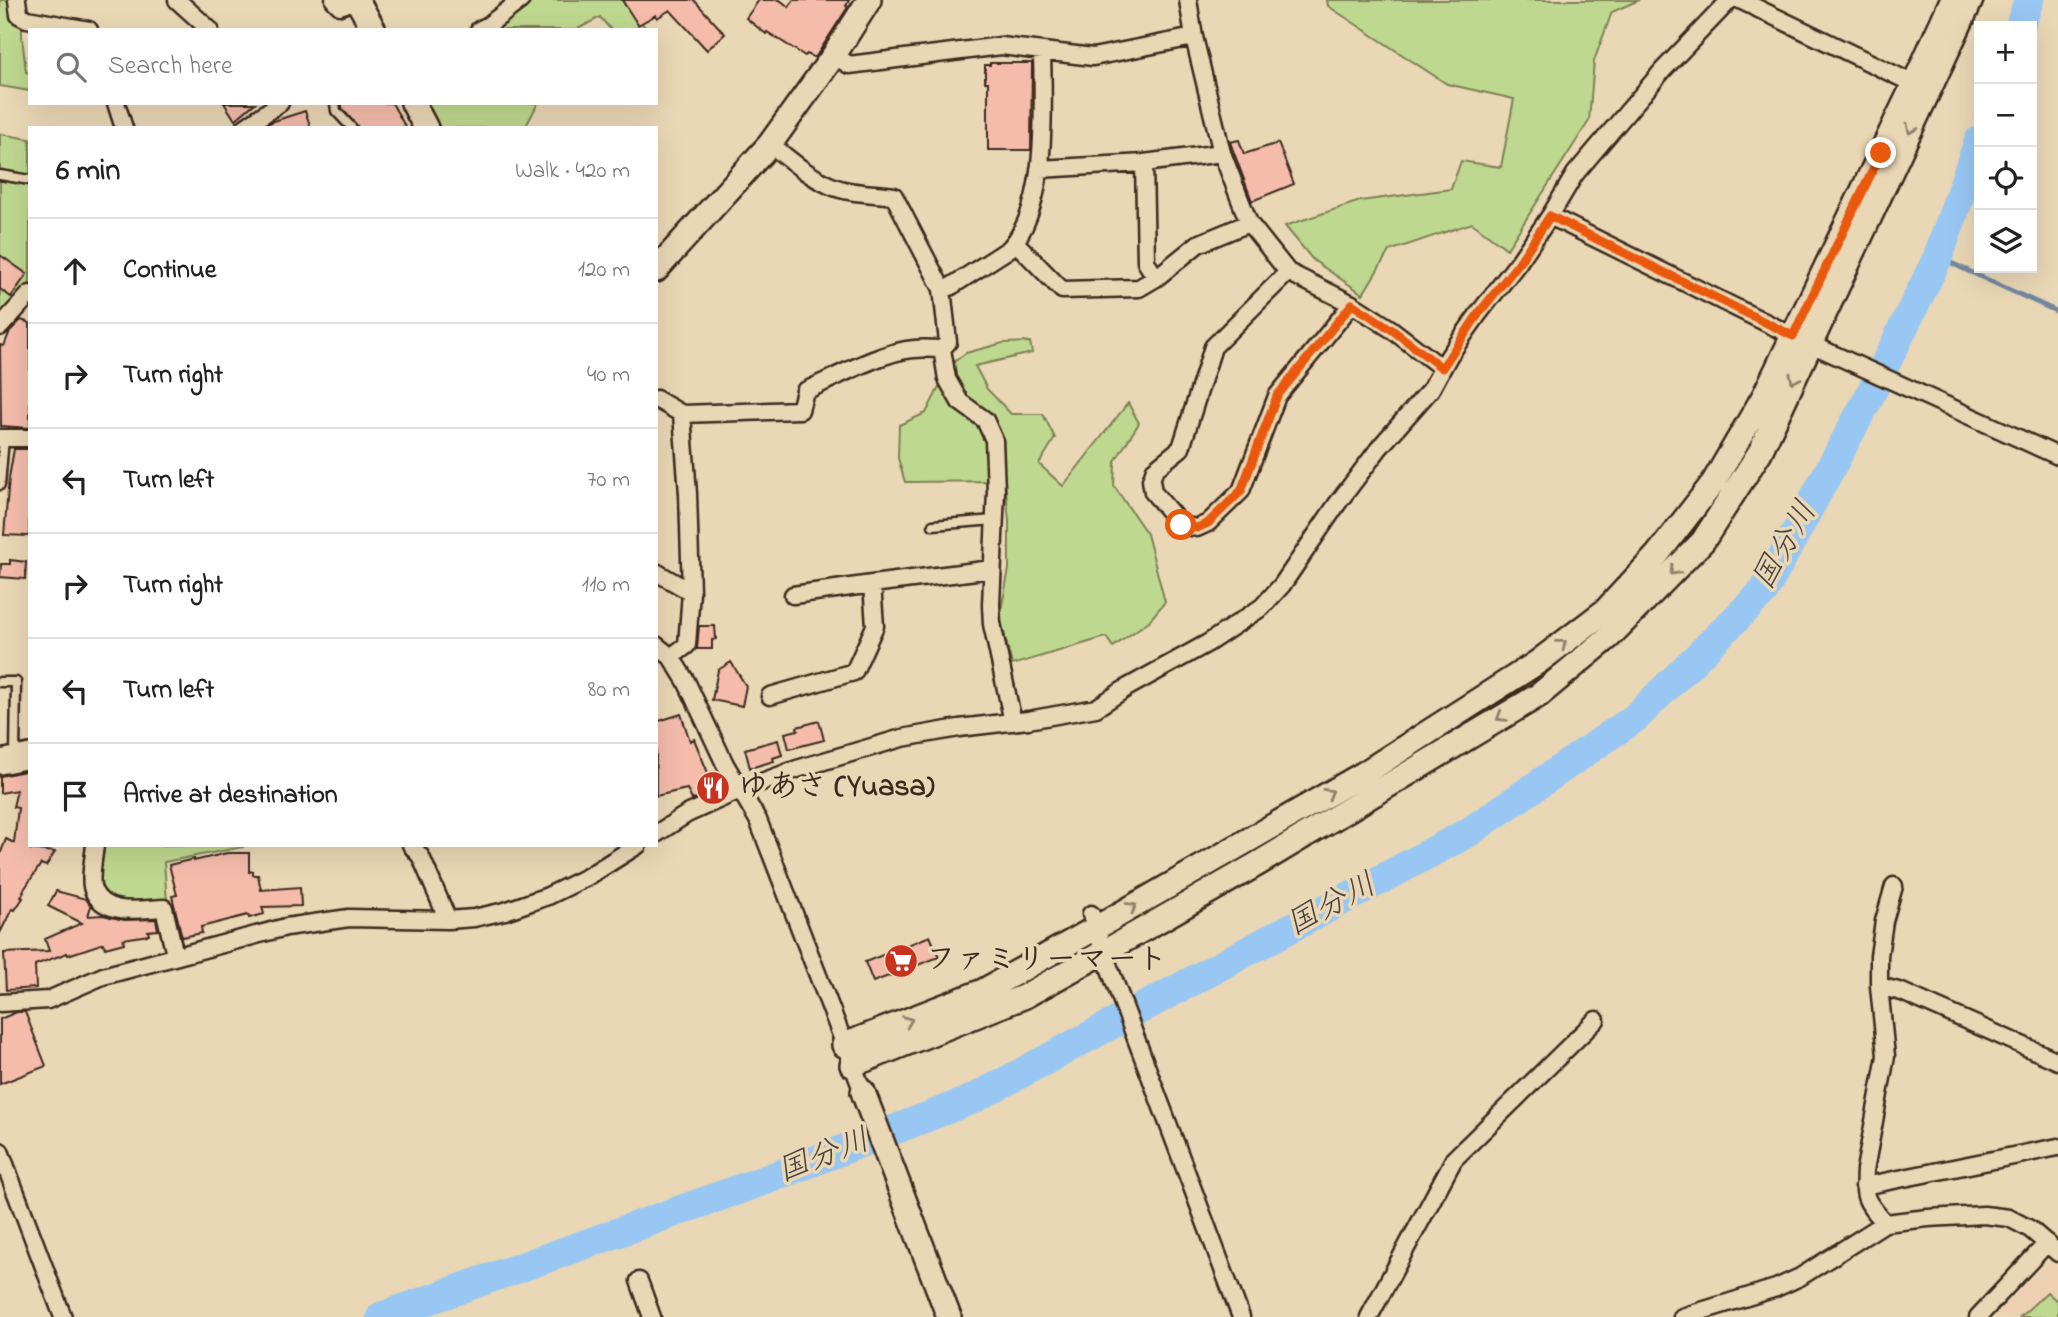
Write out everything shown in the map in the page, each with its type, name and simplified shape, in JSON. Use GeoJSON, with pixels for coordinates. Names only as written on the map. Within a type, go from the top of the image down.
{"type":"FeatureCollection","features":[{"type":"Feature","properties":{"kind":"street"},"geometry":{"type":"LineString","coordinates":[[17,0],[19,15],[27,19],[78,28]]}},
{"type":"Feature","properties":{"kind":"street"},"geometry":{"type":"LineString","coordinates":[[177,0],[208,28]]}},
{"type":"Feature","properties":{"kind":"street"},"geometry":{"type":"LineString","coordinates":[[334,0],[340,6],[357,0],[373,28]]}},
{"type":"Feature","properties":{"kind":"street"},"geometry":{"type":"LineString","coordinates":[[483,28],[521,0]]}},
{"type":"Feature","properties":{"kind":"street"},"geometry":{"type":"LineString","coordinates":[[1188,0],[1194,37],[1222,153],[1249,222],[1288,272],[1352,304],[1391,329],[1442,368]]}},
{"type":"Feature","properties":{"kind":"street"},"geometry":{"type":"LineString","coordinates":[[658,833],[687,814],[740,790],[797,769],[902,738],[1096,708],[1128,687],[1208,643],[1262,607],[1282,585],[1380,447],[1431,389],[1479,313],[1518,264],[1575,174],[1663,69],[1730,0]]}},
{"type":"Feature","properties":{"kind":"street"},"geometry":{"type":"LineString","coordinates":[[1740,0],[1914,84]]}},
{"type":"Feature","properties":{"kind":"street"},"geometry":{"type":"LineString","coordinates":[[848,1055],[983,991],[1093,921],[1363,774],[1538,662],[1605,611],[1657,555],[1713,483],[1764,396],[1810,343],[1914,84],[1952,0]]}},
{"type":"Feature","properties":{"kind":"street"},"geometry":{"type":"LineString","coordinates":[[848,1055],[1023,997],[1259,863],[1539,695],[1609,637],[1703,541],[1759,452],[1971,0]]}},
{"type":"Feature","properties":{"kind":"street"},"geometry":{"type":"LineString","coordinates":[[658,268],[770,144],[834,55],[865,2]]}},
{"type":"Feature","properties":{"kind":"street"},"geometry":{"type":"LineString","coordinates":[[834,55],[849,65],[1001,46],[1093,57],[1194,37]]}},
{"type":"Feature","properties":{"kind":"street"},"geometry":{"type":"LineString","coordinates":[[942,289],[1009,249],[1016,242],[1030,213],[1039,169],[1043,110],[1042,52]]}},
{"type":"Feature","properties":{"kind":"street"},"geometry":{"type":"LineString","coordinates":[[117,105],[123,126]]}},
{"type":"Feature","properties":{"kind":"street"},"geometry":{"type":"LineString","coordinates":[[247,126],[277,105]]}},
{"type":"Feature","properties":{"kind":"street"},"geometry":{"type":"LineString","coordinates":[[414,105],[425,126]]}},
{"type":"Feature","properties":{"kind":"street"},"geometry":{"type":"LineString","coordinates":[[770,144],[809,174],[830,186],[894,196],[942,289],[948,341],[942,349],[947,379],[960,402],[985,420],[994,440],[996,491],[992,624],[1013,722]]}},
{"type":"Feature","properties":{"kind":"street"},"geometry":{"type":"LineString","coordinates":[[1039,169],[1143,163],[1222,153]]}},
{"type":"Feature","properties":{"kind":"street"},"geometry":{"type":"LineString","coordinates":[[1143,163],[1146,262],[1156,278]]}},
{"type":"Feature","properties":{"kind":"street"},"geometry":{"type":"LineString","coordinates":[[1550,216],[1810,343],[2058,456]]}},
{"type":"Feature","properties":{"kind":"street"},"geometry":{"type":"LineString","coordinates":[[1016,242],[1062,290],[1139,288],[1156,278],[1198,244],[1249,222]]}},
{"type":"Feature","properties":{"kind":"street"},"geometry":{"type":"LineString","coordinates":[[1288,272],[1213,346],[1181,449],[1154,469],[1151,480],[1153,492],[1181,525],[1197,528],[1208,523],[1241,491],[1277,396],[1352,304]]}},
{"type":"Feature","properties":{"kind":"street"},"geometry":{"type":"LineString","coordinates":[[0,327],[28,296]]}},
{"type":"Feature","properties":{"kind":"street"},"geometry":{"type":"LineString","coordinates":[[658,401],[682,414],[800,410],[806,391],[838,376],[894,353],[914,349],[942,349]]}},
{"type":"Feature","properties":{"kind":"street"},"geometry":{"type":"LineString","coordinates":[[671,657],[687,646],[691,592],[682,414]]}},
{"type":"Feature","properties":{"kind":"street"},"geometry":{"type":"LineString","coordinates":[[2,438],[28,438]]}},
{"type":"Feature","properties":{"kind":"street"},"geometry":{"type":"LineString","coordinates":[[793,595],[992,569]]}},
{"type":"Feature","properties":{"kind":"street"},"geometry":{"type":"LineString","coordinates":[[658,573],[691,592]]}},
{"type":"Feature","properties":{"kind":"street"},"geometry":{"type":"LineString","coordinates":[[770,696],[854,672],[875,626],[872,584]]}},
{"type":"Feature","properties":{"kind":"street"},"geometry":{"type":"LineString","coordinates":[[658,647],[671,657],[686,681],[725,764],[758,820],[949,1317]]}},
{"type":"Feature","properties":{"kind":"street"},"geometry":{"type":"LineString","coordinates":[[96,847],[93,890],[102,902],[117,910],[164,908],[175,955]]}},
{"type":"Feature","properties":{"kind":"street"},"geometry":{"type":"LineString","coordinates":[[413,847],[421,857],[448,920]]}},
{"type":"Feature","properties":{"kind":"street"},"geometry":{"type":"LineString","coordinates":[[0,1003],[48,1000],[103,976],[286,927],[349,918],[448,920],[505,911],[548,896],[587,877],[635,847]]}},
{"type":"Feature","properties":{"kind":"street"},"geometry":{"type":"LineString","coordinates":[[1885,1223],[1866,1202],[1864,1186],[1886,1056],[1879,956],[1884,921],[1895,886]]}},
{"type":"Feature","properties":{"kind":"street"},"geometry":{"type":"LineString","coordinates":[[1093,921],[1241,1317]]}},
{"type":"Feature","properties":{"kind":"street"},"geometry":{"type":"LineString","coordinates":[[1879,986],[1902,992],[2058,1061]]}},
{"type":"Feature","properties":{"kind":"street"},"geometry":{"type":"LineString","coordinates":[[1369,1317],[1454,1159],[1596,1020]]}},
{"type":"Feature","properties":{"kind":"street"},"geometry":{"type":"LineString","coordinates":[[1864,1186],[2058,1147]]}},
{"type":"Feature","properties":{"kind":"street"},"geometry":{"type":"LineString","coordinates":[[0,1151],[63,1317]]}},
{"type":"Feature","properties":{"kind":"street"},"geometry":{"type":"LineString","coordinates":[[1682,1317],[1776,1288],[1800,1277],[1885,1223],[1984,1215],[2009,1218],[2030,1229],[2052,1248],[1978,1317]]}},
{"type":"Feature","properties":{"kind":"street"},"geometry":{"type":"LineString","coordinates":[[639,1281],[652,1317]]}},
{"type":"Feature","properties":{"kind":"lane"},"geometry":{"type":"LineString","coordinates":[[335,105],[336,110],[350,126]]}},
{"type":"Feature","properties":{"kind":"lane"},"geometry":{"type":"LineString","coordinates":[[0,175],[28,180]]}},
{"type":"Feature","properties":{"kind":"lane"},"geometry":{"type":"LineString","coordinates":[[0,485],[2,438]]}},
{"type":"Feature","properties":{"kind":"lane"},"geometry":{"type":"LineString","coordinates":[[933,525],[994,520]]}},
{"type":"Feature","properties":{"kind":"lane"},"geometry":{"type":"LineString","coordinates":[[0,682],[16,682],[15,759]]}},
{"type":"Feature","properties":{"kind":"shaded area"},"geometry":{"type":"Polygon","coordinates":[[[2050,1261],[2058,1269],[2058,1317],[1992,1317],[2050,1261]]]}},
{"type":"Feature","properties":{"kind":"green space"},"geometry":{"type":"Polygon","coordinates":[[[0,0],[22,0],[22,36],[28,91],[0,86],[0,0]]]}},
{"type":"Feature","properties":{"kind":"green space"},"geometry":{"type":"Polygon","coordinates":[[[533,0],[628,0],[624,4],[646,28],[609,28],[600,17],[580,28],[494,28],[533,0]]]}},
{"type":"Feature","properties":{"kind":"green space"},"geometry":{"type":"Polygon","coordinates":[[[1327,0],[1639,0],[1612,12],[1594,61],[1589,121],[1507,249],[1472,223],[1389,251],[1363,294],[1313,260],[1285,226],[1360,201],[1451,189],[1461,161],[1501,167],[1514,99],[1447,84],[1328,6],[1327,0]]]}},
{"type":"Feature","properties":{"kind":"green space"},"geometry":{"type":"Polygon","coordinates":[[[423,105],[537,105],[526,126],[434,126],[423,105]]]}},
{"type":"Feature","properties":{"kind":"green space"},"geometry":{"type":"Polygon","coordinates":[[[0,134],[28,139],[28,285],[0,318],[0,134]]]}},
{"type":"Feature","properties":{"kind":"green space"},"geometry":{"type":"Polygon","coordinates":[[[1030,342],[1032,353],[975,366],[987,389],[1011,414],[1043,414],[1055,438],[1039,464],[1063,486],[1128,403],[1139,423],[1115,461],[1114,486],[1147,534],[1165,602],[1149,621],[1113,647],[1106,637],[1012,665],[1000,616],[1009,569],[1009,520],[1005,481],[905,482],[898,458],[899,425],[926,413],[951,364],[966,353],[1003,343],[1030,342]]]}},
{"type":"Feature","properties":{"kind":"green space"},"geometry":{"type":"Polygon","coordinates":[[[99,847],[243,847],[164,862],[167,901],[118,906],[104,899],[96,878],[99,847]]]}},
{"type":"Feature","properties":{"kind":"green space"},"geometry":{"type":"Polygon","coordinates":[[[2047,1292],[2058,1302],[2058,1317],[2020,1317],[2047,1292]]]}},
{"type":"Feature","properties":{"kind":"building"},"geometry":{"type":"Polygon","coordinates":[[[622,0],[694,0],[725,34],[707,50],[670,10],[638,25],[622,0]]]}},
{"type":"Feature","properties":{"kind":"building"},"geometry":{"type":"Polygon","coordinates":[[[759,0],[780,0],[789,7],[794,0],[849,0],[846,6],[848,7],[815,58],[807,54],[805,56],[767,32],[766,34],[746,18],[759,0]]]}},
{"type":"Feature","properties":{"kind":"building"},"geometry":{"type":"Polygon","coordinates":[[[1032,63],[1031,150],[988,150],[988,82],[985,82],[985,65],[1032,63]]]}},
{"type":"Feature","properties":{"kind":"building"},"geometry":{"type":"Polygon","coordinates":[[[225,105],[253,105],[235,120],[225,105]]]}},
{"type":"Feature","properties":{"kind":"building"},"geometry":{"type":"Polygon","coordinates":[[[342,105],[393,105],[405,126],[356,126],[342,105]]]}},
{"type":"Feature","properties":{"kind":"building"},"geometry":{"type":"Polygon","coordinates":[[[305,111],[310,126],[266,126],[305,111]]]}},
{"type":"Feature","properties":{"kind":"building"},"geometry":{"type":"Polygon","coordinates":[[[1239,140],[1244,154],[1278,143],[1294,184],[1252,201],[1230,142],[1239,140]]]}},
{"type":"Feature","properties":{"kind":"building"},"geometry":{"type":"Polygon","coordinates":[[[0,255],[27,274],[11,297],[0,289],[0,255]]]}},
{"type":"Feature","properties":{"kind":"building"},"geometry":{"type":"Polygon","coordinates":[[[21,320],[28,322],[28,428],[1,426],[0,345],[4,346],[10,331],[21,320]]]}},
{"type":"Feature","properties":{"kind":"building"},"geometry":{"type":"Polygon","coordinates":[[[14,449],[28,449],[28,536],[4,535],[14,449]]]}},
{"type":"Feature","properties":{"kind":"building"},"geometry":{"type":"Polygon","coordinates":[[[10,560],[26,562],[25,579],[0,577],[1,564],[10,564],[10,560]]]}},
{"type":"Feature","properties":{"kind":"building"},"geometry":{"type":"Polygon","coordinates":[[[699,626],[715,626],[716,639],[712,640],[712,649],[697,649],[699,626]]]}},
{"type":"Feature","properties":{"kind":"building"},"geometry":{"type":"Polygon","coordinates":[[[731,662],[746,686],[742,706],[712,700],[718,670],[731,662]]]}},
{"type":"Feature","properties":{"kind":"building"},"geometry":{"type":"Polygon","coordinates":[[[681,714],[690,741],[694,739],[715,790],[692,800],[687,789],[658,796],[658,721],[681,714]]]}},
{"type":"Feature","properties":{"kind":"building"},"geometry":{"type":"Polygon","coordinates":[[[819,721],[824,740],[789,749],[785,733],[819,721]]]}},
{"type":"Feature","properties":{"kind":"building"},"geometry":{"type":"Polygon","coordinates":[[[778,740],[782,755],[773,758],[774,761],[750,768],[745,749],[778,740]]]}},
{"type":"Feature","properties":{"kind":"building"},"geometry":{"type":"Polygon","coordinates":[[[28,770],[28,847],[55,852],[46,866],[41,864],[0,933],[0,855],[6,839],[14,843],[18,808],[13,807],[17,790],[0,793],[0,776],[28,770]]]}},
{"type":"Feature","properties":{"kind":"building"},"geometry":{"type":"Polygon","coordinates":[[[227,853],[249,853],[249,872],[253,871],[253,875],[258,875],[261,890],[300,887],[301,906],[262,907],[264,914],[249,918],[248,915],[201,927],[202,933],[182,937],[172,896],[177,895],[169,865],[227,853]]]}},
{"type":"Feature","properties":{"kind":"building"},"geometry":{"type":"Polygon","coordinates":[[[56,891],[86,899],[91,906],[88,916],[103,915],[124,920],[156,919],[158,930],[148,931],[149,935],[123,939],[124,943],[105,948],[104,943],[35,965],[36,988],[6,990],[4,953],[49,951],[45,939],[82,923],[48,906],[56,891]]]}},
{"type":"Feature","properties":{"kind":"building"},"geometry":{"type":"Polygon","coordinates":[[[930,936],[939,957],[873,982],[865,962],[930,936]]]}},
{"type":"Feature","properties":{"kind":"building"},"geometry":{"type":"Polygon","coordinates":[[[17,1012],[25,1012],[46,1066],[0,1084],[0,1019],[17,1012]]]}},
{"type":"Feature","properties":{"kind":"waterway","name":"国分川"},"geometry":{"type":"LineString","coordinates":[[2022,21],[2029,0]]}},
{"type":"Feature","properties":{"kind":"waterway","name":"国分川"},"geometry":{"type":"LineString","coordinates":[[381,1317],[768,1179],[973,1099],[1469,832],[1635,718],[1764,591],[1868,399],[1938,257],[1977,147]]}},
{"type":"Feature","properties":{"kind":"waterway"},"geometry":{"type":"LineString","coordinates":[[1938,257],[2058,312]]}},
{"type":"Feature","properties":{"kind":"place","name":"ゆあさ (Yuasa)"},"geometry":{"type":"Point","coordinates":[713,788]}},
{"type":"Feature","properties":{"kind":"place","name":"ファミリーマート"},"geometry":{"type":"Point","coordinates":[901,961]}},
{"type":"Feature","properties":{"kind":"route"},"geometry":{"type":"LineString","coordinates":[[1181,525],[1197,528],[1208,523],[1241,491],[1277,396],[1352,304],[1391,329],[1442,368],[1550,216],[1793,336],[1881,153]]}}]}
